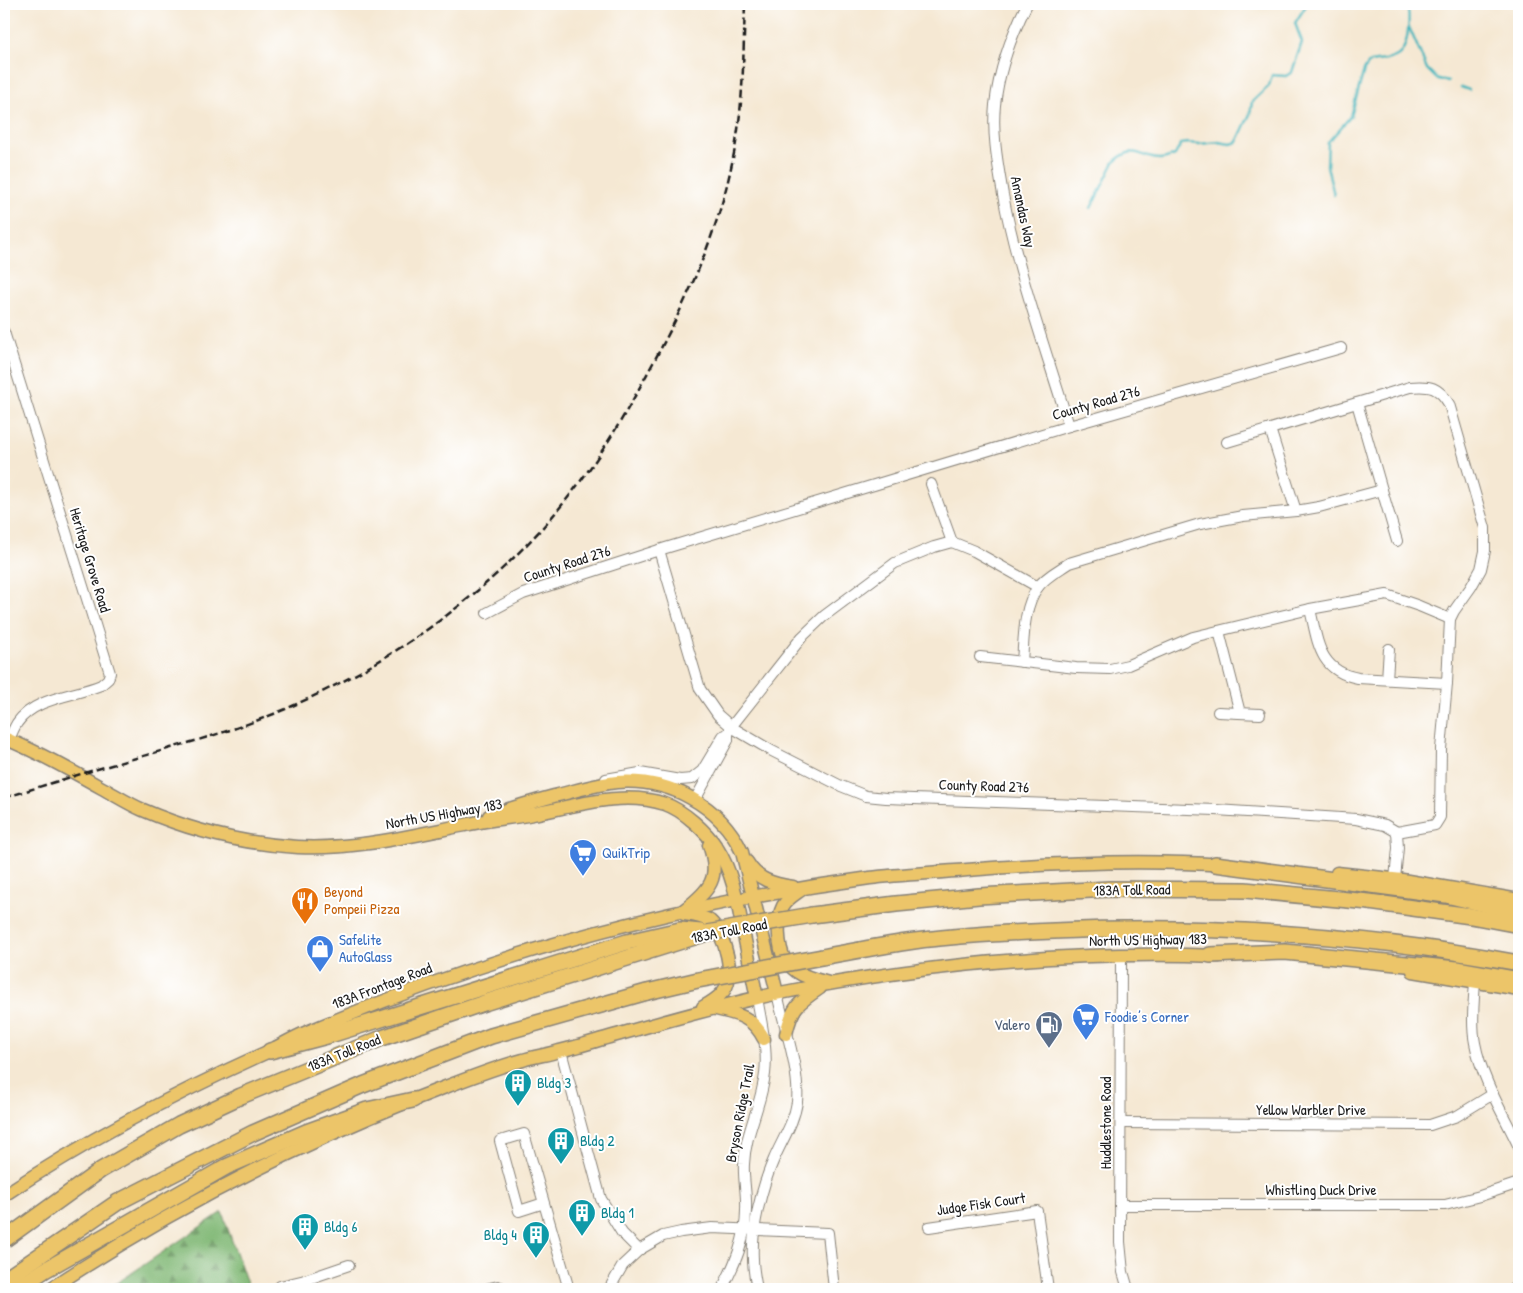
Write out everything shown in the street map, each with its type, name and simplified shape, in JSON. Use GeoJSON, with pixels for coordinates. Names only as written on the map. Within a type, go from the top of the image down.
{"type":"FeatureCollection","features":[{"type":"Feature","properties":{"kind":"highway"},"geometry":{"type":"LineString","coordinates":[[1215,864],[1446,895],[1519,912]]}},
{"type":"Feature","properties":{"kind":"highway","name":"183A Toll Road"},"geometry":{"type":"LineString","coordinates":[[4,1240],[101,1170],[178,1125],[241,1096],[382,1038],[484,1003],[707,933],[812,915],[896,904],[979,896],[1110,889],[1245,890],[1369,902],[1471,916],[1519,926]]}},
{"type":"Feature","properties":{"kind":"highway"},"geometry":{"type":"LineString","coordinates":[[4,1280],[118,1202],[253,1133],[363,1085],[491,1036],[647,992],[698,980],[908,942],[997,933],[1098,929],[1219,929],[1324,937],[1460,952],[1519,963]]}},
{"type":"Feature","properties":{"kind":"highway"},"geometry":{"type":"LineString","coordinates":[[270,1051],[327,1036],[627,942],[680,930],[707,933]]}},
{"type":"Feature","properties":{"kind":"highway"},"geometry":{"type":"LineString","coordinates":[[1210,955],[1285,952],[1457,969],[1519,980]]}},
{"type":"Feature","properties":{"kind":"highway"},"geometry":{"type":"LineString","coordinates":[[16,1289],[45,1270],[226,1167],[306,1132],[368,1110],[414,1100]]}},
{"type":"Feature","properties":{"kind":"main road","name":"North US Highway 183"},"geometry":{"type":"LineString","coordinates":[[6,739],[141,809],[189,827],[246,842],[297,847],[337,848],[395,840],[583,803],[616,799],[664,803],[691,820],[705,834],[715,845],[727,867],[737,900],[757,998],[950,965],[1121,956],[1210,955],[1349,964],[1475,981],[1519,989]]}},
{"type":"Feature","properties":{"kind":"main road"},"geometry":{"type":"LineString","coordinates":[[470,824],[526,803],[594,786],[628,782],[656,785],[695,800],[713,813],[738,843],[744,858],[777,994]]}},
{"type":"Feature","properties":{"kind":"main road"},"geometry":{"type":"LineString","coordinates":[[664,803],[695,800]]}},
{"type":"Feature","properties":{"kind":"main road"},"geometry":{"type":"LineString","coordinates":[[680,912],[707,890],[714,874],[714,860],[705,834]]}},
{"type":"Feature","properties":{"kind":"main road"},"geometry":{"type":"LineString","coordinates":[[744,858],[754,872],[770,883],[803,889],[872,878],[1027,865],[1113,863],[1215,864],[1395,879],[1519,900]]}},
{"type":"Feature","properties":{"kind":"main road"},"geometry":{"type":"LineString","coordinates":[[803,889],[788,900],[783,907],[779,919],[779,939],[785,960],[795,970],[806,977],[827,985]]}},
{"type":"Feature","properties":{"kind":"main road","name":"183A Frontage Road"},"geometry":{"type":"LineString","coordinates":[[4,1195],[134,1116],[194,1086],[302,1035],[449,977],[580,937],[680,912],[803,889]]}},
{"type":"Feature","properties":{"kind":"main road"},"geometry":{"type":"LineString","coordinates":[[680,912],[708,920],[714,925],[722,937],[729,968],[730,977],[723,993],[695,1013]]}},
{"type":"Feature","properties":{"kind":"main road"},"geometry":{"type":"LineString","coordinates":[[786,1034],[789,1018],[794,1008],[827,985]]}},
{"type":"Feature","properties":{"kind":"main road"},"geometry":{"type":"LineString","coordinates":[[50,1289],[122,1244],[234,1182],[318,1141],[414,1100],[522,1060],[561,1051],[713,1008],[757,998]]}},
{"type":"Feature","properties":{"kind":"main road"},"geometry":{"type":"LineString","coordinates":[[713,1008],[744,1016],[756,1027],[764,1040]]}},
{"type":"Feature","properties":{"kind":"street","name":"Amandas Way"},"geometry":{"type":"LineString","coordinates":[[1028,4],[1011,39],[1000,73],[995,107],[996,154],[1018,262],[1068,426]]}},
{"type":"Feature","properties":{"kind":"street","name":"Heritage Grove Road"},"geometry":{"type":"LineString","coordinates":[[4,332],[110,673],[108,680],[101,685],[45,703],[28,712],[17,723],[6,739]]}},
{"type":"Feature","properties":{"kind":"street","name":"County Road 276"},"geometry":{"type":"LineString","coordinates":[[487,613],[523,594],[659,550],[1068,426],[1341,348]]}},
{"type":"Feature","properties":{"kind":"street"},"geometry":{"type":"LineString","coordinates":[[1227,442],[1410,387],[1424,386],[1435,389],[1444,396],[1449,404],[1485,528],[1485,552],[1481,569],[1450,619],[1438,821],[1435,825],[1397,832],[1398,848],[1395,879]]}},
{"type":"Feature","properties":{"kind":"street"},"geometry":{"type":"LineString","coordinates":[[1357,403],[1397,541]]}},
{"type":"Feature","properties":{"kind":"street"},"geometry":{"type":"LineString","coordinates":[[1270,429],[1296,511]]}},
{"type":"Feature","properties":{"kind":"street"},"geometry":{"type":"LineString","coordinates":[[931,484],[952,542]]}},
{"type":"Feature","properties":{"kind":"street"},"geometry":{"type":"LineString","coordinates":[[1022,662],[1029,607],[1038,587],[1052,574],[1069,563],[1200,524],[1243,516],[1319,507],[1382,490]]}},
{"type":"Feature","properties":{"kind":"street"},"geometry":{"type":"LineString","coordinates":[[594,786],[607,778],[632,774],[653,774],[680,780],[692,779],[702,771],[723,736],[730,730],[802,637],[824,616],[895,563],[934,547],[952,542],[974,551],[1038,587]]}},
{"type":"Feature","properties":{"kind":"street","name":"County Road 276"},"geometry":{"type":"LineString","coordinates":[[659,550],[700,689],[730,730],[841,786],[866,796],[1216,810],[1356,819],[1385,825],[1397,832]]}},
{"type":"Feature","properties":{"kind":"street"},"geometry":{"type":"LineString","coordinates":[[980,657],[1076,668],[1110,668],[1128,664],[1193,638],[1219,631],[1310,609],[1387,595],[1450,619]]}},
{"type":"Feature","properties":{"kind":"street"},"geometry":{"type":"LineString","coordinates":[[1310,609],[1322,654],[1336,671],[1347,676],[1447,683]]}},
{"type":"Feature","properties":{"kind":"street"},"geometry":{"type":"LineString","coordinates":[[1219,631],[1240,713]]}},
{"type":"Feature","properties":{"kind":"street"},"geometry":{"type":"LineString","coordinates":[[1387,679],[1389,649]]}},
{"type":"Feature","properties":{"kind":"street"},"geometry":{"type":"LineString","coordinates":[[1218,712],[1260,714]]}},
{"type":"Feature","properties":{"kind":"street"},"geometry":{"type":"LineString","coordinates":[[695,800],[728,740],[730,730]]}},
{"type":"Feature","properties":{"kind":"street","name":"Huddlestone Road"},"geometry":{"type":"LineString","coordinates":[[1121,956],[1120,1242],[1122,1272],[1128,1289]]}},
{"type":"Feature","properties":{"kind":"street"},"geometry":{"type":"LineString","coordinates":[[1475,981],[1474,1042],[1483,1073],[1519,1147]]}},
{"type":"Feature","properties":{"kind":"street","name":"Bryson Ridge Trail"},"geometry":{"type":"LineString","coordinates":[[722,1289],[750,1229],[766,1177],[795,1113],[797,1100],[796,1073],[777,994]]}},
{"type":"Feature","properties":{"kind":"street","name":"Bryson Ridge Trail"},"geometry":{"type":"LineString","coordinates":[[757,998],[766,1062],[764,1084],[751,1126],[744,1163],[746,1210],[757,1289]]}},
{"type":"Feature","properties":{"kind":"street"},"geometry":{"type":"LineString","coordinates":[[561,1051],[601,1199],[622,1233],[639,1250]]}},
{"type":"Feature","properties":{"kind":"street","name":"Yellow Warbler Drive"},"geometry":{"type":"LineString","coordinates":[[1120,1123],[1430,1125],[1457,1116],[1493,1094]]}},
{"type":"Feature","properties":{"kind":"street"},"geometry":{"type":"LineString","coordinates":[[544,1204],[519,1211],[500,1141],[524,1134],[544,1204],[568,1289]]}},
{"type":"Feature","properties":{"kind":"street","name":"Whistling Duck Drive"},"geometry":{"type":"LineString","coordinates":[[1120,1206],[1445,1205],[1480,1196],[1519,1182]]}},
{"type":"Feature","properties":{"kind":"street","name":"Judge Fisk Court"},"geometry":{"type":"LineString","coordinates":[[929,1227],[1037,1211],[1048,1289]]}},
{"type":"Feature","properties":{"kind":"street"},"geometry":{"type":"LineString","coordinates":[[609,1289],[623,1265],[639,1250],[663,1236],[712,1228],[828,1233],[834,1289]]}},
{"type":"Feature","properties":{"kind":"street"},"geometry":{"type":"LineString","coordinates":[[281,1289],[280,1286],[307,1285],[349,1265]]}},
{"type":"Feature","properties":{"kind":"street"},"geometry":{"type":"LineString","coordinates":[[486,1289],[498,1286],[506,1289]]}},
{"type":"Feature","properties":{"kind":"street"},"geometry":{"type":"LineString","coordinates":[[1513,1289],[1519,1288]]}},
{"type":"Feature","properties":{"kind":"green space"},"geometry":{"type":"Polygon","coordinates":[[[222,1212],[249,1289],[108,1289],[222,1212]]]}},
{"type":"Feature","properties":{"kind":"waterway"},"geometry":{"type":"LineString","coordinates":[[1091,208],[1114,162],[1121,156],[1133,152],[1162,159],[1175,155],[1181,144],[1219,142],[1230,144],[1237,142],[1250,114],[1252,102],[1269,86],[1272,75],[1286,76],[1292,72],[1302,42],[1295,23],[1307,4]]}},
{"type":"Feature","properties":{"kind":"waterway"},"geometry":{"type":"LineString","coordinates":[[1334,195],[1327,166],[1328,142],[1351,116],[1364,70],[1370,62],[1391,59],[1401,52],[1408,32],[1408,9],[1406,4]]}},
{"type":"Feature","properties":{"kind":"waterway"},"geometry":{"type":"LineString","coordinates":[[1409,27],[1427,69],[1436,78],[1448,82]]}},
{"type":"Feature","properties":{"kind":"waterway"},"geometry":{"type":"LineString","coordinates":[[1461,87],[1469,90]]}},
{"type":"Feature","properties":{"kind":"railway"},"geometry":{"type":"LineString","coordinates":[[4,798],[224,732],[262,719],[299,703],[381,660],[420,635],[492,578],[525,546],[556,512],[595,462],[666,339],[701,264],[720,211],[737,139],[742,81],[745,4]]}},
{"type":"Feature","properties":{"kind":"place","name":"QuikTrip"},"geometry":{"type":"Point","coordinates":[583,877]}},
{"type":"Feature","properties":{"kind":"place","name":"Beyond Pompeii Pizza"},"geometry":{"type":"Point","coordinates":[305,925]}},
{"type":"Feature","properties":{"kind":"place","name":"Safelite AutoGlass"},"geometry":{"type":"Point","coordinates":[320,973]}},
{"type":"Feature","properties":{"kind":"place","name":"Foodie’s Corner"},"geometry":{"type":"Point","coordinates":[1086,1041]}},
{"type":"Feature","properties":{"kind":"place","name":"Valero"},"geometry":{"type":"Point","coordinates":[1049,1049]}},
{"type":"Feature","properties":{"kind":"place","name":"Bldg 3"},"geometry":{"type":"Point","coordinates":[518,1107]}},
{"type":"Feature","properties":{"kind":"place","name":"Bldg 2"},"geometry":{"type":"Point","coordinates":[561,1165]}},
{"type":"Feature","properties":{"kind":"place","name":"Bldg 1"},"geometry":{"type":"Point","coordinates":[582,1237]}},
{"type":"Feature","properties":{"kind":"place","name":"Bldg 6"},"geometry":{"type":"Point","coordinates":[305,1251]}},
{"type":"Feature","properties":{"kind":"place","name":"Bldg 4"},"geometry":{"type":"Point","coordinates":[536,1259]}}]}
